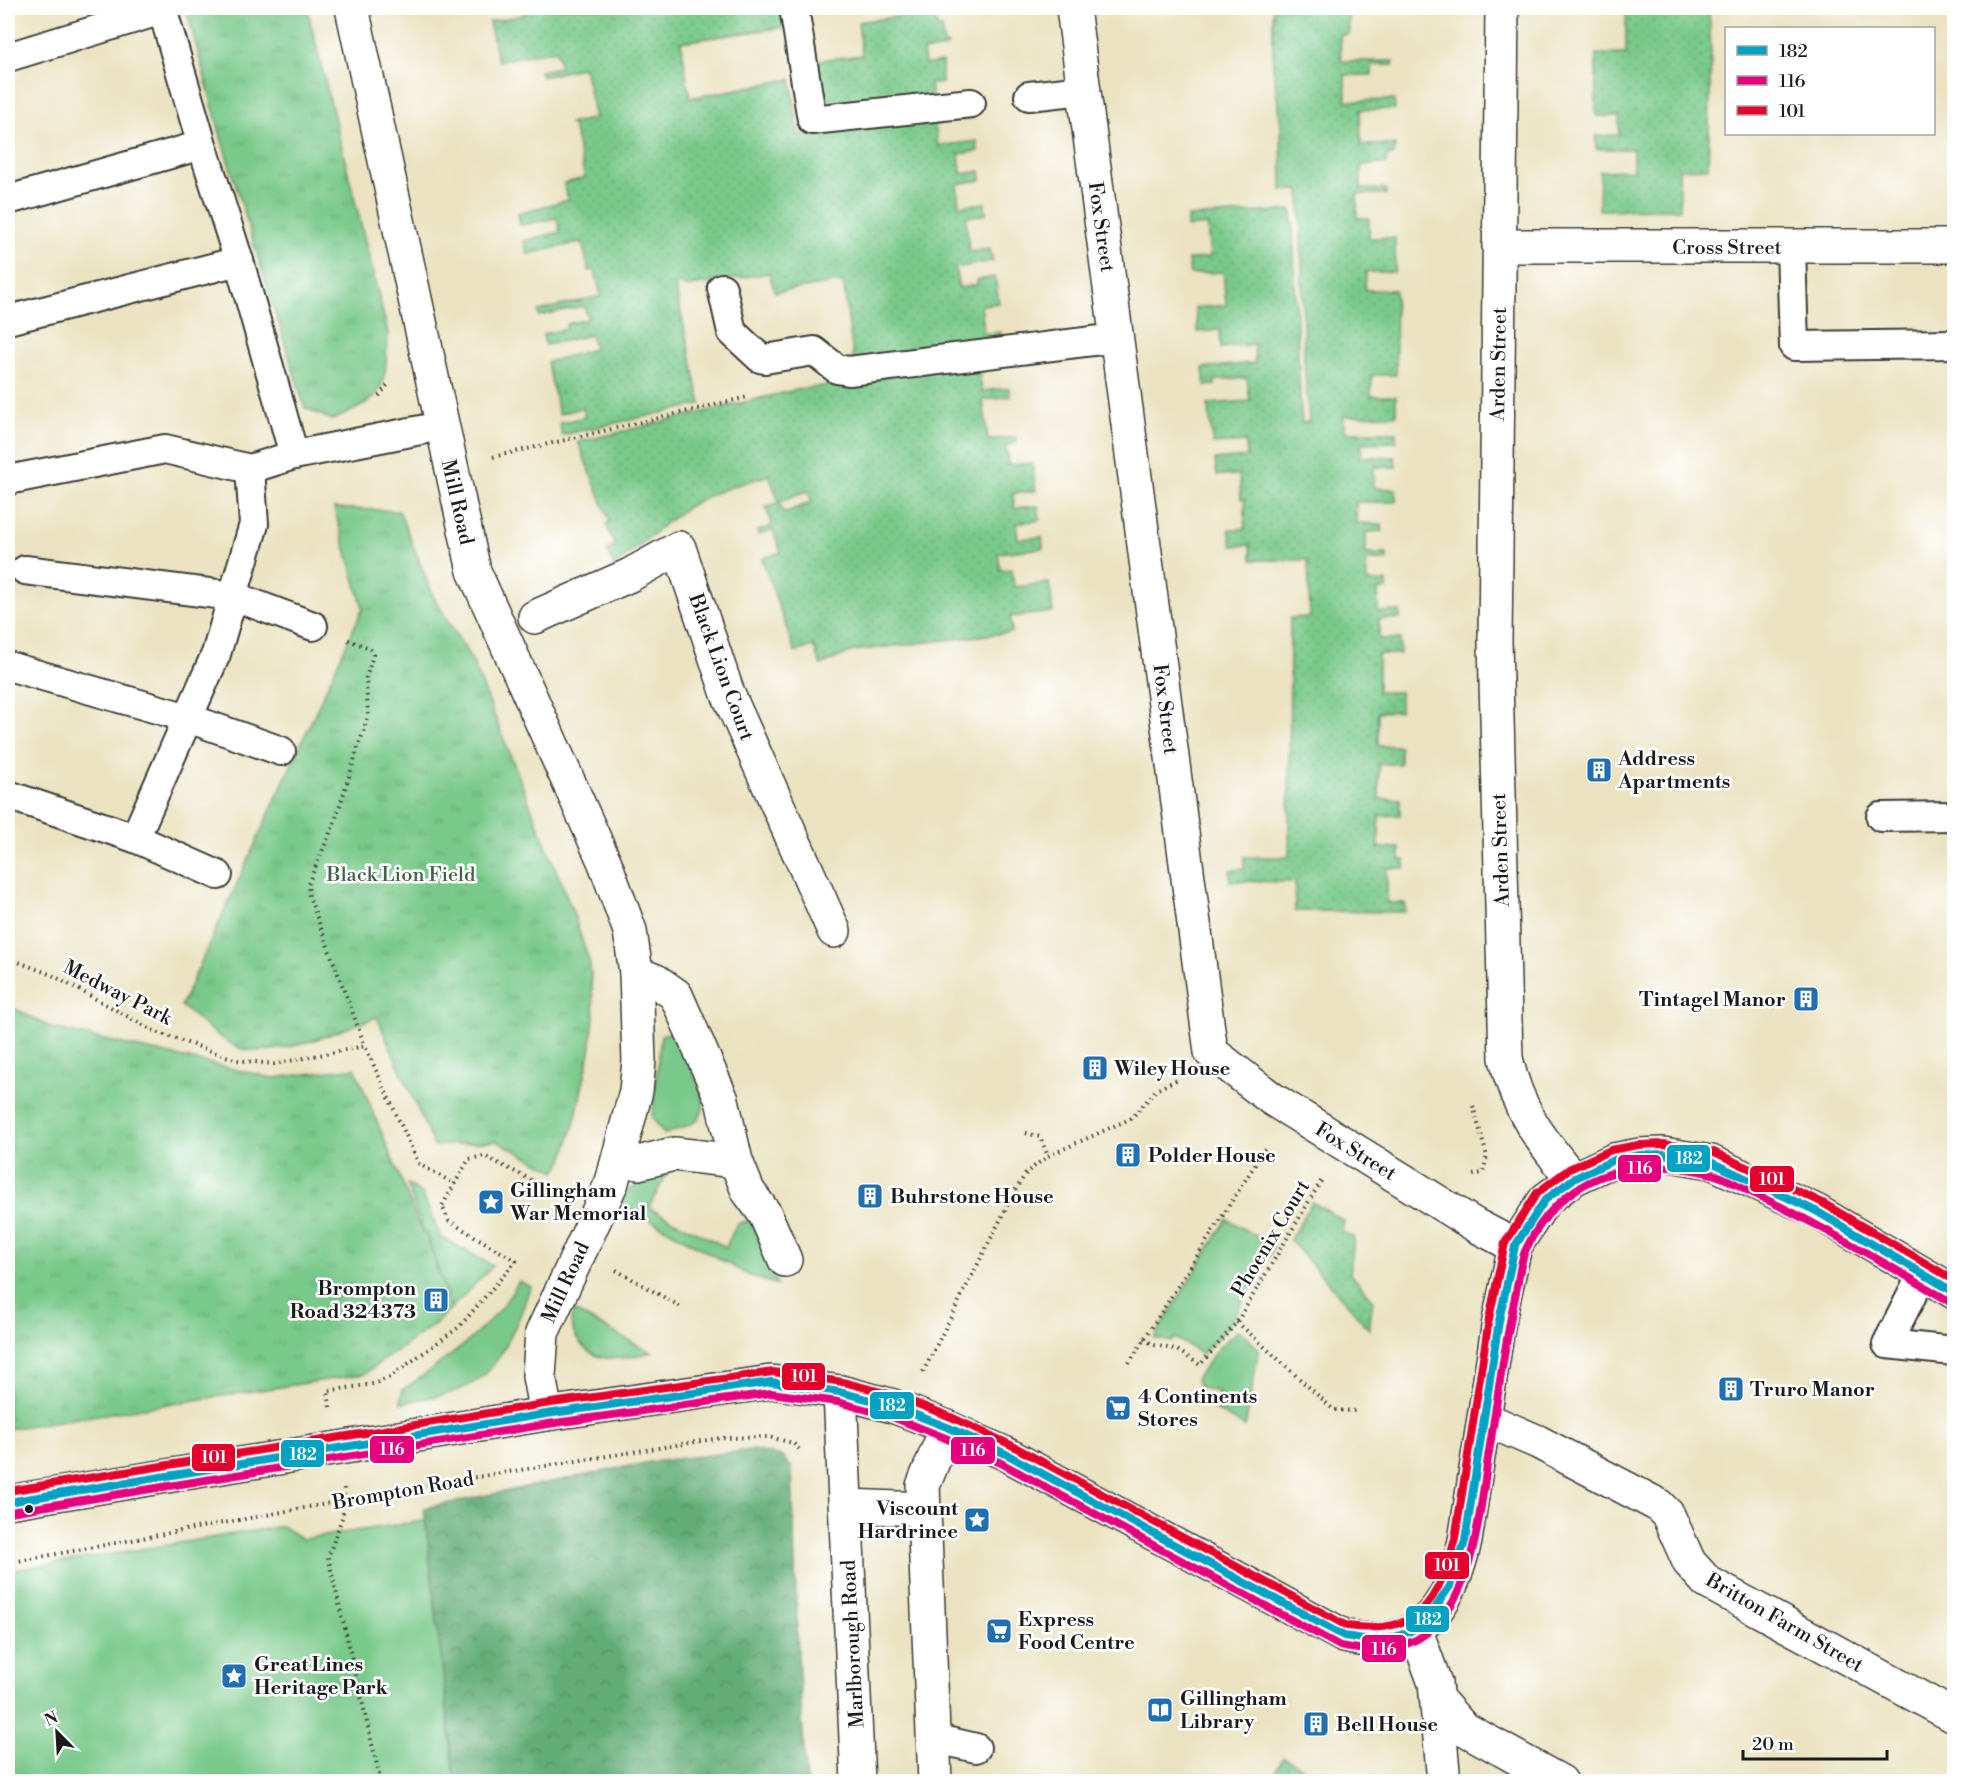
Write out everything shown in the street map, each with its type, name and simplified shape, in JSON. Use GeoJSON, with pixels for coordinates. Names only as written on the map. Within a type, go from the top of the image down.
{"type":"FeatureCollection","features":[{"type":"Feature","properties":{"kind":"street","name":"Mill Road"},"geometry":{"type":"LineString","coordinates":[[352,8],[474,571],[605,863],[630,931],[636,973],[639,1061],[636,1091],[612,1182],[542,1333],[539,1376],[546,1414]]}},
{"type":"Feature","properties":{"kind":"street","name":"Fox Street"},"geometry":{"type":"LineString","coordinates":[[1073,8],[1210,1052],[1272,1099],[1475,1225],[1515,1246]]}},
{"type":"Feature","properties":{"kind":"street","name":"Arden Street"},"geometry":{"type":"LineString","coordinates":[[1502,8],[1495,642],[1506,1058],[1517,1101],[1527,1119],[1573,1179]]}},
{"type":"Feature","properties":{"kind":"street","name":"Cross Street"},"geometry":{"type":"LineString","coordinates":[[1499,246],[1954,246]]}},
{"type":"Feature","properties":{"kind":"street","name":"Black Lion Court"},"geometry":{"type":"LineString","coordinates":[[535,617],[630,575],[679,548],[728,694],[834,931]]}},
{"type":"Feature","properties":{"kind":"street"},"geometry":{"type":"LineString","coordinates":[[636,973],[656,981],[676,995],[722,1100],[736,1161],[748,1191],[765,1214],[785,1260]]}},
{"type":"Feature","properties":{"kind":"street"},"geometry":{"type":"LineString","coordinates":[[620,1156],[638,1163],[674,1154],[736,1161]]}},
{"type":"Feature","properties":{"kind":"street"},"geometry":{"type":"LineString","coordinates":[[8,1502],[546,1414],[771,1382],[840,1392],[893,1406],[946,1427],[1006,1454],[1344,1636],[1383,1639],[1416,1631],[1440,1605],[1457,1576],[1466,1542],[1499,1321],[1515,1246],[1545,1200],[1573,1179],[1614,1160],[1640,1155],[1663,1154],[1711,1162],[1816,1211],[1954,1292]]}},
{"type":"Feature","properties":{"kind":"street","name":"Marlborough Road"},"geometry":{"type":"LineString","coordinates":[[840,1392],[858,1782]]}},
{"type":"Feature","properties":{"kind":"street","name":"Britton Farm Street"},"geometry":{"type":"LineString","coordinates":[[1485,1419],[1538,1442],[1658,1505],[1668,1515],[1689,1563],[1707,1582],[1954,1716]]}},
{"type":"Feature","properties":{"kind":"street"},"geometry":{"type":"LineString","coordinates":[[935,1782],[923,1486],[946,1427]]}},
{"type":"Feature","properties":{"kind":"street"},"geometry":{"type":"LineString","coordinates":[[846,1506],[924,1509]]}},
{"type":"Feature","properties":{"kind":"street"},"geometry":{"type":"LineString","coordinates":[[1416,1631],[1430,1663],[1438,1700],[1444,1782]]}},
{"type":"Feature","properties":{"kind":"street"},"geometry":{"type":"LineString","coordinates":[[1438,1700],[1463,1728],[1561,1782]]}},
{"type":"Feature","properties":{"kind":"lane"},"geometry":{"type":"LineString","coordinates":[[794,8],[812,120],[971,103]]}},
{"type":"Feature","properties":{"kind":"lane"},"geometry":{"type":"LineString","coordinates":[[8,57],[162,9],[202,145],[240,261],[294,455]]}},
{"type":"Feature","properties":{"kind":"lane"},"geometry":{"type":"LineString","coordinates":[[1029,96],[1084,90]]}},
{"type":"Feature","properties":{"kind":"lane"},"geometry":{"type":"LineString","coordinates":[[8,200],[202,145]]}},
{"type":"Feature","properties":{"kind":"lane"},"geometry":{"type":"LineString","coordinates":[[1791,247],[1794,346],[1954,344]]}},
{"type":"Feature","properties":{"kind":"lane"},"geometry":{"type":"LineString","coordinates":[[8,320],[240,261]]}},
{"type":"Feature","properties":{"kind":"lane"},"geometry":{"type":"LineString","coordinates":[[722,288],[732,332],[760,358],[765,360],[814,351],[837,369],[849,371],[1117,338]]}},
{"type":"Feature","properties":{"kind":"lane"},"geometry":{"type":"LineString","coordinates":[[8,480],[165,449],[250,469],[294,455],[441,426]]}},
{"type":"Feature","properties":{"kind":"lane"},"geometry":{"type":"LineString","coordinates":[[135,838],[216,654],[254,524],[250,469]]}},
{"type":"Feature","properties":{"kind":"lane"},"geometry":{"type":"LineString","coordinates":[[25,570],[233,596],[313,626]]}},
{"type":"Feature","properties":{"kind":"lane"},"geometry":{"type":"LineString","coordinates":[[8,666],[188,718],[281,751]]}},
{"type":"Feature","properties":{"kind":"lane"},"geometry":{"type":"LineString","coordinates":[[8,795],[135,838],[218,875]]}},
{"type":"Feature","properties":{"kind":"lane"},"geometry":{"type":"LineString","coordinates":[[1881,817],[1954,816]]}},
{"type":"Feature","properties":{"kind":"lane"},"geometry":{"type":"LineString","coordinates":[[1923,1273],[1887,1344],[1954,1351]]}},
{"type":"Feature","properties":{"kind":"lane"},"geometry":{"type":"LineString","coordinates":[[933,1738],[976,1748]]}},
{"type":"Feature","properties":{"kind":"path"},"geometry":{"type":"LineString","coordinates":[[376,400],[389,380]]}},
{"type":"Feature","properties":{"kind":"path"},"geometry":{"type":"LineString","coordinates":[[486,459],[758,395]]}},
{"type":"Feature","properties":{"kind":"path"},"geometry":{"type":"LineString","coordinates":[[313,626],[370,648],[373,655],[366,678],[368,716],[362,739],[333,824],[308,884],[309,896],[365,1046],[419,1164],[455,1184]]}},
{"type":"Feature","properties":{"kind":"path","name":"Medway Park"},"geometry":{"type":"LineString","coordinates":[[8,958],[52,975],[156,1032],[237,1060],[274,1064],[365,1046]]}},
{"type":"Feature","properties":{"kind":"path"},"geometry":{"type":"LineString","coordinates":[[923,1372],[1016,1189],[1027,1173],[1048,1156],[1132,1118],[1156,1090],[1186,1076]]}},
{"type":"Feature","properties":{"kind":"path"},"geometry":{"type":"LineString","coordinates":[[1467,1176],[1483,1173],[1487,1156],[1471,1095]]}},
{"type":"Feature","properties":{"kind":"path"},"geometry":{"type":"LineString","coordinates":[[1026,1133],[1040,1137],[1048,1156]]}},
{"type":"Feature","properties":{"kind":"path"},"geometry":{"type":"LineString","coordinates":[[1129,1363],[1274,1136]]}},
{"type":"Feature","properties":{"kind":"path"},"geometry":{"type":"LineString","coordinates":[[332,1416],[328,1391],[373,1384],[390,1377],[459,1327],[495,1289],[516,1261],[449,1221],[442,1206],[469,1159],[484,1155],[557,1193]]}},
{"type":"Feature","properties":{"kind":"path","name":"Phoenix Court"},"geometry":{"type":"LineString","coordinates":[[1144,1339],[1154,1345],[1177,1350],[1200,1365],[1237,1322],[1328,1169]]}},
{"type":"Feature","properties":{"kind":"path"},"geometry":{"type":"LineString","coordinates":[[606,1264],[683,1308]]}},
{"type":"Feature","properties":{"kind":"path","name":"Phoenix Court"},"geometry":{"type":"LineString","coordinates":[[1237,1322],[1334,1410],[1356,1411]]}},
{"type":"Feature","properties":{"kind":"path","name":"Brompton Road"},"geometry":{"type":"LineString","coordinates":[[8,1563],[345,1500],[720,1438],[769,1437],[792,1443],[798,1448]]}},
{"type":"Feature","properties":{"kind":"path"},"geometry":{"type":"LineString","coordinates":[[345,1500],[343,1515],[328,1557],[381,1782]]}},
{"type":"Feature","properties":{"kind":"green space"},"geometry":{"type":"Polygon","coordinates":[[[186,8],[307,8],[388,333],[385,368],[380,389],[364,404],[332,420],[305,408],[223,144],[186,8]]]}},
{"type":"Feature","properties":{"kind":"green space"},"geometry":{"type":"Polygon","coordinates":[[[522,8],[782,8],[786,27],[681,42],[690,98],[791,79],[799,135],[973,113],[974,118],[935,124],[938,146],[977,141],[978,151],[959,154],[962,174],[981,171],[981,180],[957,184],[959,206],[985,203],[986,214],[966,217],[969,252],[990,249],[993,261],[955,268],[959,288],[977,285],[977,280],[995,277],[999,303],[981,305],[984,334],[1001,332],[1002,344],[854,363],[843,282],[775,292],[769,273],[685,287],[679,284],[675,286],[701,404],[562,435],[559,423],[585,417],[583,408],[559,414],[547,362],[594,349],[591,335],[545,345],[543,334],[567,329],[566,324],[588,319],[584,306],[539,316],[538,311],[601,296],[595,270],[589,271],[582,242],[527,254],[524,241],[560,232],[557,218],[520,225],[518,213],[568,200],[564,183],[585,178],[573,126],[569,124],[595,118],[584,67],[542,77],[540,71],[560,67],[556,50],[498,61],[489,22],[524,15],[522,8]]]}},
{"type":"Feature","properties":{"kind":"green space"},"geometry":{"type":"Polygon","coordinates":[[[960,8],[960,12],[935,16],[937,28],[942,28],[943,43],[948,45],[945,48],[923,51],[925,65],[942,62],[942,83],[930,84],[932,98],[825,109],[814,61],[862,55],[858,22],[960,8]]]}},
{"type":"Feature","properties":{"kind":"green space"},"geometry":{"type":"Polygon","coordinates":[[[1273,8],[1348,8],[1349,34],[1340,35],[1341,61],[1394,61],[1393,65],[1372,65],[1372,75],[1345,75],[1346,101],[1394,100],[1395,109],[1360,110],[1361,145],[1395,145],[1394,155],[1387,156],[1386,164],[1361,165],[1361,189],[1386,189],[1386,194],[1357,194],[1357,218],[1369,218],[1369,238],[1395,238],[1395,272],[1366,272],[1365,290],[1395,290],[1396,375],[1372,375],[1371,396],[1396,396],[1396,415],[1344,416],[1345,432],[1396,432],[1396,442],[1362,443],[1361,457],[1395,457],[1396,467],[1374,467],[1374,488],[1396,489],[1396,502],[1356,502],[1356,523],[1382,524],[1382,531],[1366,532],[1366,554],[1387,554],[1387,560],[1366,560],[1367,582],[1387,582],[1387,589],[1378,590],[1378,612],[1400,611],[1400,619],[1379,619],[1379,639],[1400,639],[1400,654],[1378,654],[1378,692],[1400,692],[1400,711],[1378,712],[1378,746],[1400,746],[1400,764],[1379,764],[1379,799],[1400,799],[1400,815],[1379,816],[1379,848],[1400,848],[1400,860],[1405,860],[1405,868],[1387,868],[1387,903],[1405,903],[1405,912],[1295,911],[1295,882],[1230,881],[1230,870],[1244,869],[1244,857],[1289,857],[1290,618],[1310,617],[1308,560],[1252,560],[1250,545],[1232,546],[1229,529],[1245,529],[1245,499],[1241,499],[1239,475],[1217,475],[1215,460],[1247,457],[1246,442],[1213,444],[1208,404],[1250,401],[1247,378],[1215,380],[1215,385],[1205,386],[1203,368],[1255,363],[1254,344],[1221,348],[1220,330],[1198,332],[1195,308],[1226,305],[1223,272],[1190,274],[1188,260],[1210,257],[1207,225],[1187,227],[1187,217],[1292,210],[1302,423],[1309,422],[1304,359],[1300,190],[1282,190],[1281,126],[1273,67],[1273,8]]]}},
{"type":"Feature","properties":{"kind":"green space"},"geometry":{"type":"Polygon","coordinates":[[[1626,8],[1709,8],[1711,53],[1708,168],[1679,169],[1680,209],[1599,210],[1600,171],[1633,170],[1633,149],[1596,149],[1596,136],[1619,135],[1619,116],[1596,116],[1596,54],[1626,54],[1626,8]]]}},
{"type":"Feature","properties":{"kind":"green space"},"geometry":{"type":"Polygon","coordinates":[[[978,363],[982,391],[1009,388],[1010,396],[983,400],[988,440],[1016,437],[1016,443],[1006,445],[1008,465],[1032,463],[1036,491],[1013,493],[1014,508],[1038,506],[1040,520],[1016,523],[1018,539],[1042,537],[1043,548],[998,553],[1000,570],[1012,569],[1014,587],[1049,583],[1053,612],[1010,617],[1012,632],[853,651],[821,665],[813,646],[795,652],[762,559],[781,552],[773,530],[758,535],[757,531],[772,526],[766,507],[779,502],[769,475],[722,490],[689,506],[614,566],[607,550],[615,546],[606,524],[610,522],[578,442],[795,390],[978,363]],[[808,491],[779,502],[784,513],[812,502],[808,491]]]}},
{"type":"Feature","properties":{"kind":"green space","name":"Black Lion Field"},"geometry":{"type":"Polygon","coordinates":[[[334,508],[399,511],[434,598],[473,662],[571,907],[590,964],[594,1017],[590,1052],[574,1125],[563,1160],[556,1171],[496,1141],[434,1146],[377,1017],[307,1042],[288,1047],[252,1051],[237,1047],[222,1039],[181,1006],[363,608],[334,508]]]}},
{"type":"Feature","properties":{"kind":"green space"},"geometry":{"type":"Polygon","coordinates":[[[8,1005],[52,1028],[273,1078],[355,1068],[423,1234],[426,1234],[451,1308],[435,1324],[364,1374],[8,1429],[8,1005]]]}},
{"type":"Feature","properties":{"kind":"green space"},"geometry":{"type":"Polygon","coordinates":[[[677,1031],[703,1096],[702,1113],[693,1123],[664,1134],[652,1117],[661,1035],[677,1031]]]}},
{"type":"Feature","properties":{"kind":"green space"},"geometry":{"type":"Polygon","coordinates":[[[667,1173],[649,1208],[726,1247],[737,1224],[751,1220],[777,1285],[748,1275],[620,1203],[628,1191],[634,1187],[667,1173]]]}},
{"type":"Feature","properties":{"kind":"green space"},"geometry":{"type":"Polygon","coordinates":[[[407,1184],[422,1193],[441,1237],[493,1266],[451,1308],[407,1184]]]}},
{"type":"Feature","properties":{"kind":"green space"},"geometry":{"type":"Polygon","coordinates":[[[1312,1202],[1344,1221],[1342,1232],[1354,1238],[1350,1273],[1373,1300],[1369,1329],[1290,1240],[1312,1202]]]}},
{"type":"Feature","properties":{"kind":"green space"},"geometry":{"type":"Polygon","coordinates":[[[1227,1219],[1274,1247],[1230,1324],[1202,1354],[1175,1338],[1171,1342],[1154,1338],[1227,1219]]]}},
{"type":"Feature","properties":{"kind":"green space"},"geometry":{"type":"Polygon","coordinates":[[[519,1281],[531,1287],[510,1337],[489,1370],[463,1388],[447,1394],[401,1403],[402,1390],[467,1342],[496,1314],[519,1281]]]}},
{"type":"Feature","properties":{"kind":"green space"},"geometry":{"type":"Polygon","coordinates":[[[574,1311],[653,1352],[621,1358],[601,1357],[592,1353],[583,1347],[573,1330],[571,1321],[574,1311]]]}},
{"type":"Feature","properties":{"kind":"green space"},"geometry":{"type":"Polygon","coordinates":[[[1239,1330],[1259,1349],[1245,1427],[1212,1408],[1220,1393],[1200,1387],[1196,1379],[1219,1347],[1239,1330]]]}},
{"type":"Feature","properties":{"kind":"green space"},"geometry":{"type":"Polygon","coordinates":[[[752,1450],[781,1456],[792,1468],[798,1658],[806,1781],[455,1781],[424,1508],[650,1462],[752,1450]]]}},
{"type":"Feature","properties":{"kind":"green space","name":"Great Lines Heritage Park"},"geometry":{"type":"Polygon","coordinates":[[[442,1518],[473,1781],[8,1781],[8,1571],[282,1526],[302,1539],[442,1518]]]}},
{"type":"Feature","properties":{"kind":"green space"},"geometry":{"type":"Polygon","coordinates":[[[1283,1757],[1312,1773],[1313,1781],[1279,1781],[1273,1778],[1283,1757]]]}},
{"type":"Feature","properties":{"kind":"transit line","name":"101"},"geometry":{"type":"LineString","coordinates":[[8,1491],[544,1404],[773,1372],[843,1382],[897,1396],[951,1417],[1011,1445],[1347,1626],[1372,1628],[1392,1625],[1422,1610],[1441,1581],[1455,1539],[1489,1319],[1505,1243],[1537,1193],[1569,1169],[1611,1150],[1638,1145],[1664,1144],[1714,1152],[1821,1202],[1954,1280]]}},
{"type":"Feature","properties":{"kind":"transit line","name":"182"},"geometry":{"type":"LineString","coordinates":[[8,1502],[546,1414],[771,1382],[840,1392],[893,1406],[947,1427],[1006,1454],[1344,1636],[1370,1640],[1392,1638],[1411,1631],[1427,1620],[1450,1586],[1465,1541],[1499,1321],[1515,1246],[1545,1200],[1573,1179],[1614,1160],[1640,1155],[1663,1154],[1711,1162],[1816,1211],[1954,1292]]}},
{"type":"Feature","properties":{"kind":"transit line","name":"116"},"geometry":{"type":"LineString","coordinates":[[10,1512],[548,1424],[771,1393],[838,1402],[890,1416],[943,1437],[1001,1463],[1340,1646],[1382,1649],[1414,1641],[1439,1622],[1456,1595],[1469,1564],[1477,1529],[1504,1354],[1522,1259],[1541,1224],[1558,1204],[1578,1188],[1600,1177],[1624,1170],[1649,1167],[1676,1168],[1718,1176],[1807,1220],[1949,1301]]}},
{"type":"Feature","properties":{"kind":"place","name":"Address Apartments"},"geometry":{"type":"Point","coordinates":[1599,770]}},
{"type":"Feature","properties":{"kind":"place","name":"Tintagel Manor"},"geometry":{"type":"Point","coordinates":[1806,999]}},
{"type":"Feature","properties":{"kind":"place","name":"Wiley House"},"geometry":{"type":"Point","coordinates":[1095,1068]}},
{"type":"Feature","properties":{"kind":"place","name":"Polder House"},"geometry":{"type":"Point","coordinates":[1128,1155]}},
{"type":"Feature","properties":{"kind":"place","name":"Buhrstone House"},"geometry":{"type":"Point","coordinates":[870,1196]}},
{"type":"Feature","properties":{"kind":"place","name":"Gillingham War Memorial"},"geometry":{"type":"Point","coordinates":[491,1202]}},
{"type":"Feature","properties":{"kind":"place","name":"Brompton Road 324373"},"geometry":{"type":"Point","coordinates":[436,1300]}},
{"type":"Feature","properties":{"kind":"place","name":"Truro Manor"},"geometry":{"type":"Point","coordinates":[1731,1389]}},
{"type":"Feature","properties":{"kind":"place","name":"4 Continents Stores"},"geometry":{"type":"Point","coordinates":[1118,1408]}},
{"type":"Feature","properties":{"kind":"place","name":"Viscount Hardrince"},"geometry":{"type":"Point","coordinates":[977,1520]}},
{"type":"Feature","properties":{"kind":"place","name":"Express Food Centre"},"geometry":{"type":"Point","coordinates":[999,1631]}},
{"type":"Feature","properties":{"kind":"place","name":"Great Lines Heritage Park"},"geometry":{"type":"Point","coordinates":[234,1676]}},
{"type":"Feature","properties":{"kind":"place","name":"Gillingham Library"},"geometry":{"type":"Point","coordinates":[1160,1710]}},
{"type":"Feature","properties":{"kind":"place","name":"Bell House"},"geometry":{"type":"Point","coordinates":[1316,1724]}}]}
